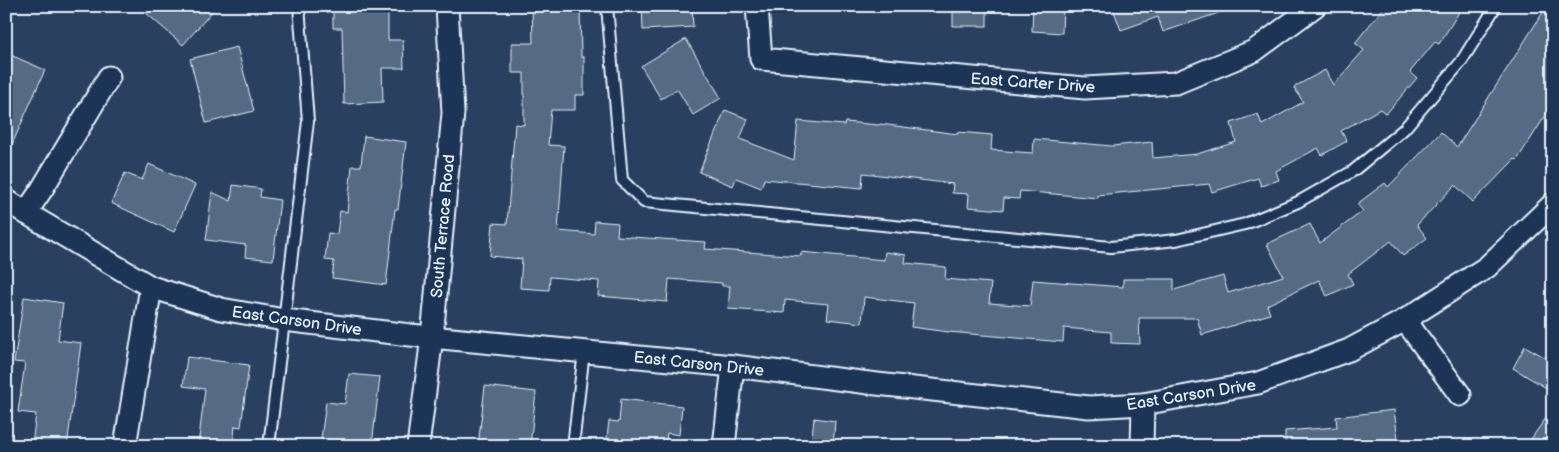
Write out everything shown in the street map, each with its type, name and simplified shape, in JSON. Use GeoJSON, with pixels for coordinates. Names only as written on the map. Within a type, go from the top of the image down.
{"type":"FeatureCollection","features":[{"type":"Feature","properties":{"kind":"street","name":"South Terrace Road"},"geometry":{"type":"LineString","coordinates":[[418,446],[432,337],[453,114],[447,6]]}},
{"type":"Feature","properties":{"kind":"street","name":"East Carter Drive"},"geometry":{"type":"LineString","coordinates":[[756,6],[761,59],[1085,88],[1176,83],[1254,51],[1315,6]]}},
{"type":"Feature","properties":{"kind":"street"},"geometry":{"type":"LineString","coordinates":[[26,213],[109,77]]}},
{"type":"Feature","properties":{"kind":"street","name":"East Carson Drive"},"geometry":{"type":"LineString","coordinates":[[6,201],[151,287],[221,309],[284,320],[432,337],[733,366],[1089,407],[1143,404],[1258,383],[1349,350],[1405,320],[1487,267],[1553,204]]}},
{"type":"Feature","properties":{"kind":"street"},"geometry":{"type":"LineString","coordinates":[[126,446],[151,287]]}},
{"type":"Feature","properties":{"kind":"street"},"geometry":{"type":"LineString","coordinates":[[1405,320],[1460,395]]}},
{"type":"Feature","properties":{"kind":"street"},"geometry":{"type":"LineString","coordinates":[[724,446],[733,366]]}},
{"type":"Feature","properties":{"kind":"street"},"geometry":{"type":"LineString","coordinates":[[1142,446],[1143,404]]}},
{"type":"Feature","properties":{"kind":"lane"},"geometry":{"type":"LineString","coordinates":[[269,446],[308,121],[299,6]]}},
{"type":"Feature","properties":{"kind":"lane"},"geometry":{"type":"LineString","coordinates":[[607,6],[622,180],[644,202],[1111,247],[1176,240],[1245,224],[1298,202],[1353,172],[1404,129],[1461,62],[1496,6]]}},
{"type":"Feature","properties":{"kind":"lane"},"geometry":{"type":"LineString","coordinates":[[574,446],[584,351]]}},
{"type":"Feature","properties":{"kind":"building"},"geometry":{"type":"Polygon","coordinates":[[[138,6],[217,6],[183,45],[138,6]]]}},
{"type":"Feature","properties":{"kind":"building"},"geometry":{"type":"Polygon","coordinates":[[[333,6],[388,6],[388,40],[403,40],[404,68],[382,68],[383,102],[344,104],[342,28],[333,28],[333,6]]]}},
{"type":"Feature","properties":{"kind":"building"},"geometry":{"type":"Polygon","coordinates":[[[532,6],[580,6],[581,57],[584,57],[584,95],[575,95],[575,110],[551,110],[548,145],[564,146],[558,231],[594,234],[595,221],[618,223],[617,236],[706,242],[705,249],[801,256],[801,252],[884,260],[885,252],[906,255],[905,263],[946,267],[945,279],[991,283],[989,303],[1030,306],[1033,280],[1123,287],[1123,279],[1174,279],[1174,290],[1223,276],[1228,293],[1283,276],[1267,244],[1310,224],[1320,243],[1363,211],[1357,204],[1385,183],[1388,187],[1441,132],[1457,147],[1547,6],[1553,6],[1553,104],[1517,160],[1515,159],[1473,202],[1455,185],[1417,225],[1427,238],[1403,256],[1391,241],[1348,274],[1353,284],[1327,296],[1319,280],[1267,305],[1270,314],[1202,335],[1197,318],[1139,318],[1140,344],[1111,343],[1111,332],[1064,328],[1063,342],[948,332],[911,327],[914,303],[864,297],[862,323],[827,319],[829,304],[785,300],[784,313],[728,309],[730,286],[722,286],[722,283],[669,279],[667,302],[598,296],[599,281],[550,277],[549,290],[520,288],[522,259],[490,256],[493,223],[507,224],[515,124],[524,125],[524,73],[512,73],[512,43],[533,43],[532,6]]]}},
{"type":"Feature","properties":{"kind":"building"},"geometry":{"type":"Polygon","coordinates":[[[642,6],[692,6],[693,27],[643,30],[642,6]]]}},
{"type":"Feature","properties":{"kind":"building"},"geometry":{"type":"Polygon","coordinates":[[[953,6],[987,6],[987,26],[953,26],[953,6]]]}},
{"type":"Feature","properties":{"kind":"building"},"geometry":{"type":"Polygon","coordinates":[[[1033,6],[1063,6],[1062,33],[1032,31],[1033,6]]]}},
{"type":"Feature","properties":{"kind":"building"},"geometry":{"type":"Polygon","coordinates":[[[1112,6],[1230,6],[1230,9],[1163,32],[1158,17],[1121,30],[1112,6]]]}},
{"type":"Feature","properties":{"kind":"building"},"geometry":{"type":"Polygon","coordinates":[[[1385,6],[1463,6],[1439,44],[1435,42],[1410,72],[1417,78],[1386,114],[1380,109],[1341,131],[1347,141],[1322,155],[1318,148],[1276,171],[1279,180],[1261,186],[1258,178],[1212,192],[1209,184],[1098,195],[1098,198],[1020,191],[1019,199],[1004,198],[1003,210],[968,207],[969,194],[952,193],[953,184],[863,173],[862,188],[764,179],[761,188],[736,178],[733,186],[699,172],[725,110],[748,119],[740,139],[794,160],[798,121],[844,125],[845,122],[880,124],[958,134],[958,132],[992,135],[991,150],[1033,153],[1034,139],[1112,146],[1152,142],[1153,158],[1197,154],[1236,142],[1231,123],[1258,114],[1262,125],[1303,102],[1294,87],[1325,70],[1333,85],[1364,50],[1355,43],[1385,6]]]}},
{"type":"Feature","properties":{"kind":"building"},"geometry":{"type":"Polygon","coordinates":[[[686,39],[721,98],[693,115],[677,89],[661,99],[641,66],[686,39]]]}},
{"type":"Feature","properties":{"kind":"building"},"geometry":{"type":"Polygon","coordinates":[[[237,47],[254,111],[206,123],[190,59],[237,47]]]}},
{"type":"Feature","properties":{"kind":"building"},"geometry":{"type":"Polygon","coordinates":[[[6,53],[45,70],[6,158],[6,53]]]}},
{"type":"Feature","properties":{"kind":"building"},"geometry":{"type":"Polygon","coordinates":[[[364,136],[406,142],[398,209],[395,209],[386,285],[332,278],[334,261],[325,260],[328,233],[337,234],[340,211],[347,212],[352,166],[361,166],[364,136]]]}},
{"type":"Feature","properties":{"kind":"building"},"geometry":{"type":"Polygon","coordinates":[[[149,164],[195,185],[174,232],[111,203],[125,173],[142,180],[149,164]]]}},
{"type":"Feature","properties":{"kind":"building"},"geometry":{"type":"Polygon","coordinates":[[[233,185],[261,189],[260,197],[280,200],[273,260],[245,257],[246,245],[206,240],[212,192],[231,201],[233,185]]]}},
{"type":"Feature","properties":{"kind":"building"},"geometry":{"type":"Polygon","coordinates":[[[24,297],[63,303],[58,340],[81,343],[67,446],[32,444],[36,414],[18,412],[25,363],[14,362],[24,297]]]}},
{"type":"Feature","properties":{"kind":"building"},"geometry":{"type":"Polygon","coordinates":[[[1525,346],[1553,362],[1553,392],[1513,368],[1525,346]]]}},
{"type":"Feature","properties":{"kind":"building"},"geometry":{"type":"Polygon","coordinates":[[[187,357],[249,365],[241,427],[235,426],[233,446],[198,446],[205,389],[183,386],[187,357]]]}},
{"type":"Feature","properties":{"kind":"building"},"geometry":{"type":"Polygon","coordinates":[[[349,374],[380,377],[372,445],[321,439],[326,402],[345,404],[349,374]]]}},
{"type":"Feature","properties":{"kind":"building"},"geometry":{"type":"Polygon","coordinates":[[[485,386],[536,392],[530,446],[478,446],[485,386]]]}},
{"type":"Feature","properties":{"kind":"building"},"geometry":{"type":"Polygon","coordinates":[[[621,399],[682,406],[679,435],[667,433],[665,446],[606,446],[609,421],[619,422],[621,399]]]}},
{"type":"Feature","properties":{"kind":"building"},"geometry":{"type":"Polygon","coordinates":[[[1553,408],[1553,446],[1526,446],[1553,408]]]}},
{"type":"Feature","properties":{"kind":"building"},"geometry":{"type":"Polygon","coordinates":[[[1394,410],[1399,446],[1285,446],[1285,431],[1337,427],[1336,417],[1394,410]]]}},
{"type":"Feature","properties":{"kind":"building"},"geometry":{"type":"Polygon","coordinates":[[[814,418],[835,421],[833,446],[811,446],[814,418]]]}}]}
